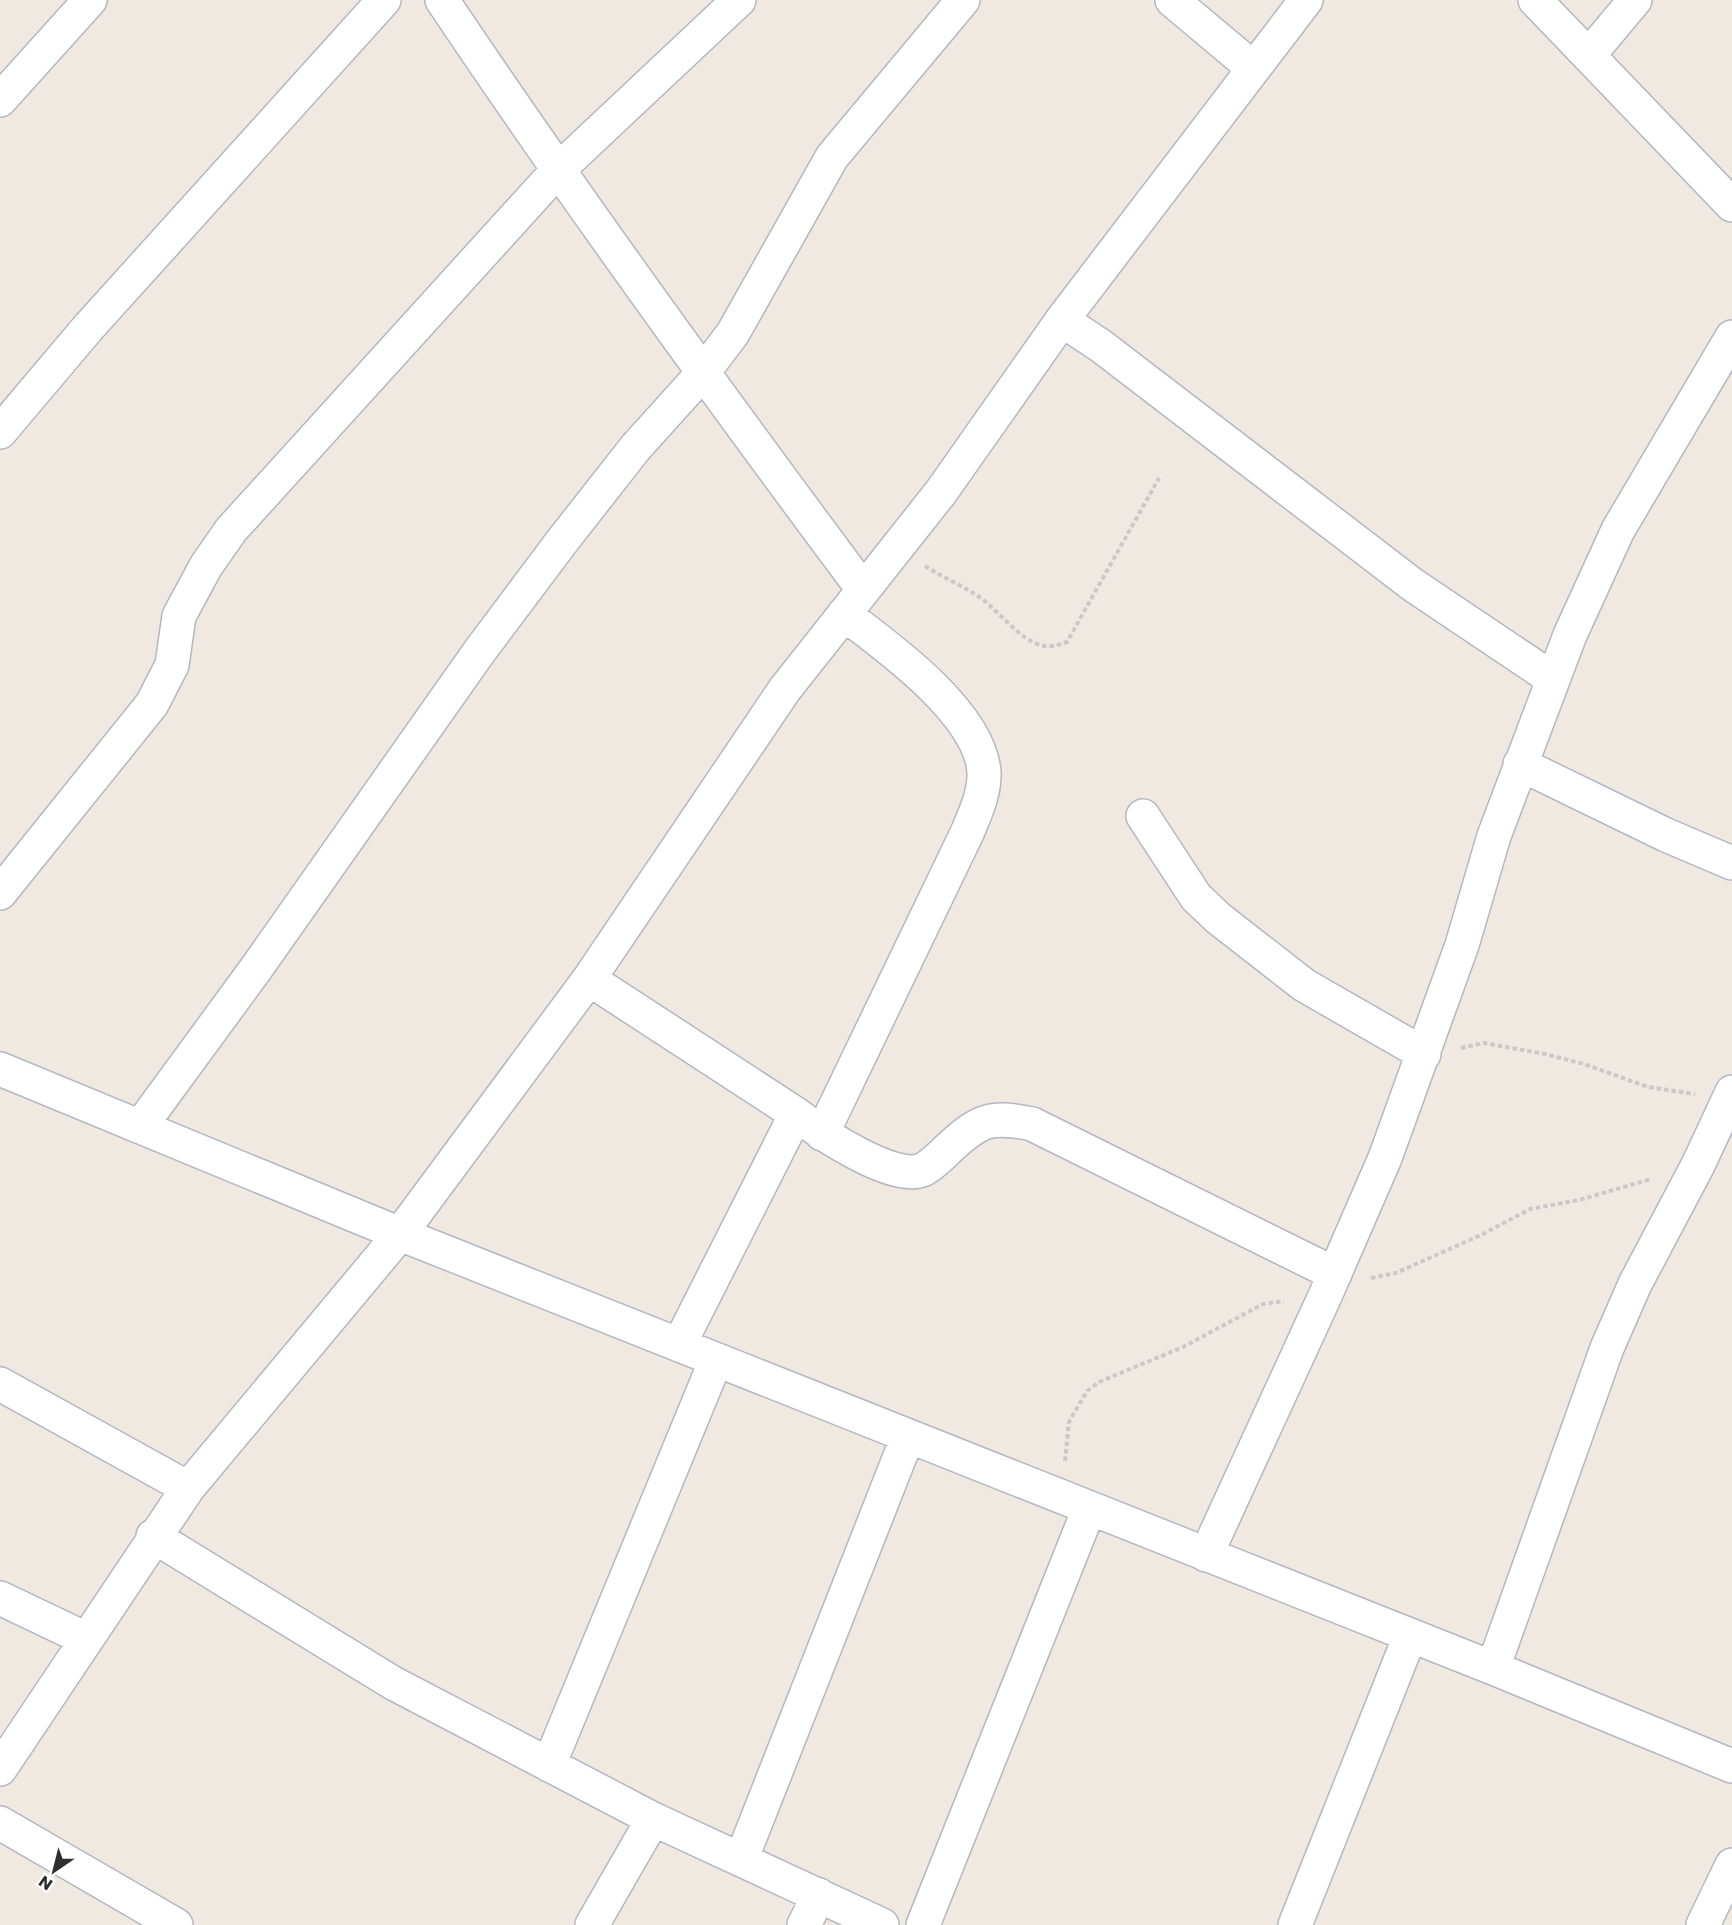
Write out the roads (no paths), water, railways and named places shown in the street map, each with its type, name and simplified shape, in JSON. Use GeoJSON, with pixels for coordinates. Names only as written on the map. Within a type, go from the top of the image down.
{"type":"FeatureCollection","features":[{"type":"Feature","properties":{"kind":"street"},"geometry":{"type":"LineString","coordinates":[[0,100],[90,0]]}},
{"type":"Feature","properties":{"kind":"street"},"geometry":{"type":"LineString","coordinates":[[0,432],[87,329],[384,0]]}},
{"type":"Feature","properties":{"kind":"street"},"geometry":{"type":"LineString","coordinates":[[442,0],[557,171],[702,374],[853,601],[894,651],[938,692],[979,751],[984,771],[982,794],[967,833],[822,1134]]}},
{"type":"Feature","properties":{"kind":"street"},"geometry":{"type":"LineString","coordinates":[[0,893],[152,704],[172,664],[178,616],[206,566],[231,530],[557,171],[739,0]]}},
{"type":"Feature","properties":{"kind":"street"},"geometry":{"type":"LineString","coordinates":[[140,1127],[255,970],[479,652],[636,447],[702,374],[739,323],[832,157],[963,0]]}},
{"type":"Feature","properties":{"kind":"street"},"geometry":{"type":"LineString","coordinates":[[1172,0],[1252,68]]}},
{"type":"Feature","properties":{"kind":"street"},"geometry":{"type":"LineString","coordinates":[[0,1769],[153,1536],[188,1488],[400,1234],[589,979],[785,689],[941,492],[1062,320],[1306,0]]}},
{"type":"Feature","properties":{"kind":"street"},"geometry":{"type":"LineString","coordinates":[[1534,0],[1732,205]]}},
{"type":"Feature","properties":{"kind":"street"},"geometry":{"type":"LineString","coordinates":[[1589,55],[1635,0]]}},
{"type":"Feature","properties":{"kind":"street"},"geometry":{"type":"LineString","coordinates":[[1062,320],[1101,345],[1413,585],[1553,679]]}},
{"type":"Feature","properties":{"kind":"street"},"geometry":{"type":"LineString","coordinates":[[1206,1555],[1330,1285],[1385,1158],[1462,945],[1494,836],[1570,634],[1618,530],[1732,337]]}},
{"type":"Feature","properties":{"kind":"street"},"geometry":{"type":"LineString","coordinates":[[1520,764],[1666,835],[1732,863]]}},
{"type":"Feature","properties":{"kind":"street"},"geometry":{"type":"LineString","coordinates":[[1143,816],[1196,897],[1218,918],[1304,985],[1424,1054]]}},
{"type":"Feature","properties":{"kind":"street"},"geometry":{"type":"LineString","coordinates":[[589,979],[796,1114],[822,1134],[898,1172],[921,1170],[983,1122],[1002,1118],[1032,1124],[1330,1285]]}},
{"type":"Feature","properties":{"kind":"street"},"geometry":{"type":"LineString","coordinates":[[0,1069],[400,1234],[1494,1668],[1732,1766]]}},
{"type":"Feature","properties":{"kind":"street"},"geometry":{"type":"LineString","coordinates":[[1494,1668],[1607,1348],[1644,1267],[1698,1165],[1730,1095]]}},
{"type":"Feature","properties":{"kind":"street"},"geometry":{"type":"LineString","coordinates":[[679,1345],[796,1114]]}},
{"type":"Feature","properties":{"kind":"street"},"geometry":{"type":"LineString","coordinates":[[549,1766],[716,1359]]}},
{"type":"Feature","properties":{"kind":"street"},"geometry":{"type":"LineString","coordinates":[[0,1384],[188,1488]]}},
{"type":"Feature","properties":{"kind":"street"},"geometry":{"type":"LineString","coordinates":[[741,1860],[908,1436]]}},
{"type":"Feature","properties":{"kind":"street"},"geometry":{"type":"LineString","coordinates":[[923,1925],[1075,1503]]}},
{"type":"Feature","properties":{"kind":"street"},"geometry":{"type":"LineString","coordinates":[[153,1536],[393,1683],[653,1819],[882,1925]]}},
{"type":"Feature","properties":{"kind":"street"},"geometry":{"type":"LineString","coordinates":[[0,1598],[87,1639]]}},
{"type":"Feature","properties":{"kind":"street"},"geometry":{"type":"LineString","coordinates":[[1295,1925],[1410,1636]]}},
{"type":"Feature","properties":{"kind":"street"},"geometry":{"type":"LineString","coordinates":[[592,1925],[653,1819]]}},
{"type":"Feature","properties":{"kind":"street"},"geometry":{"type":"LineString","coordinates":[[0,1823],[176,1925]]}},
{"type":"Feature","properties":{"kind":"street"},"geometry":{"type":"LineString","coordinates":[[1703,1925],[1732,1865]]}},
{"type":"Feature","properties":{"kind":"street"},"geometry":{"type":"LineString","coordinates":[[804,1925],[819,1895]]}}]}
